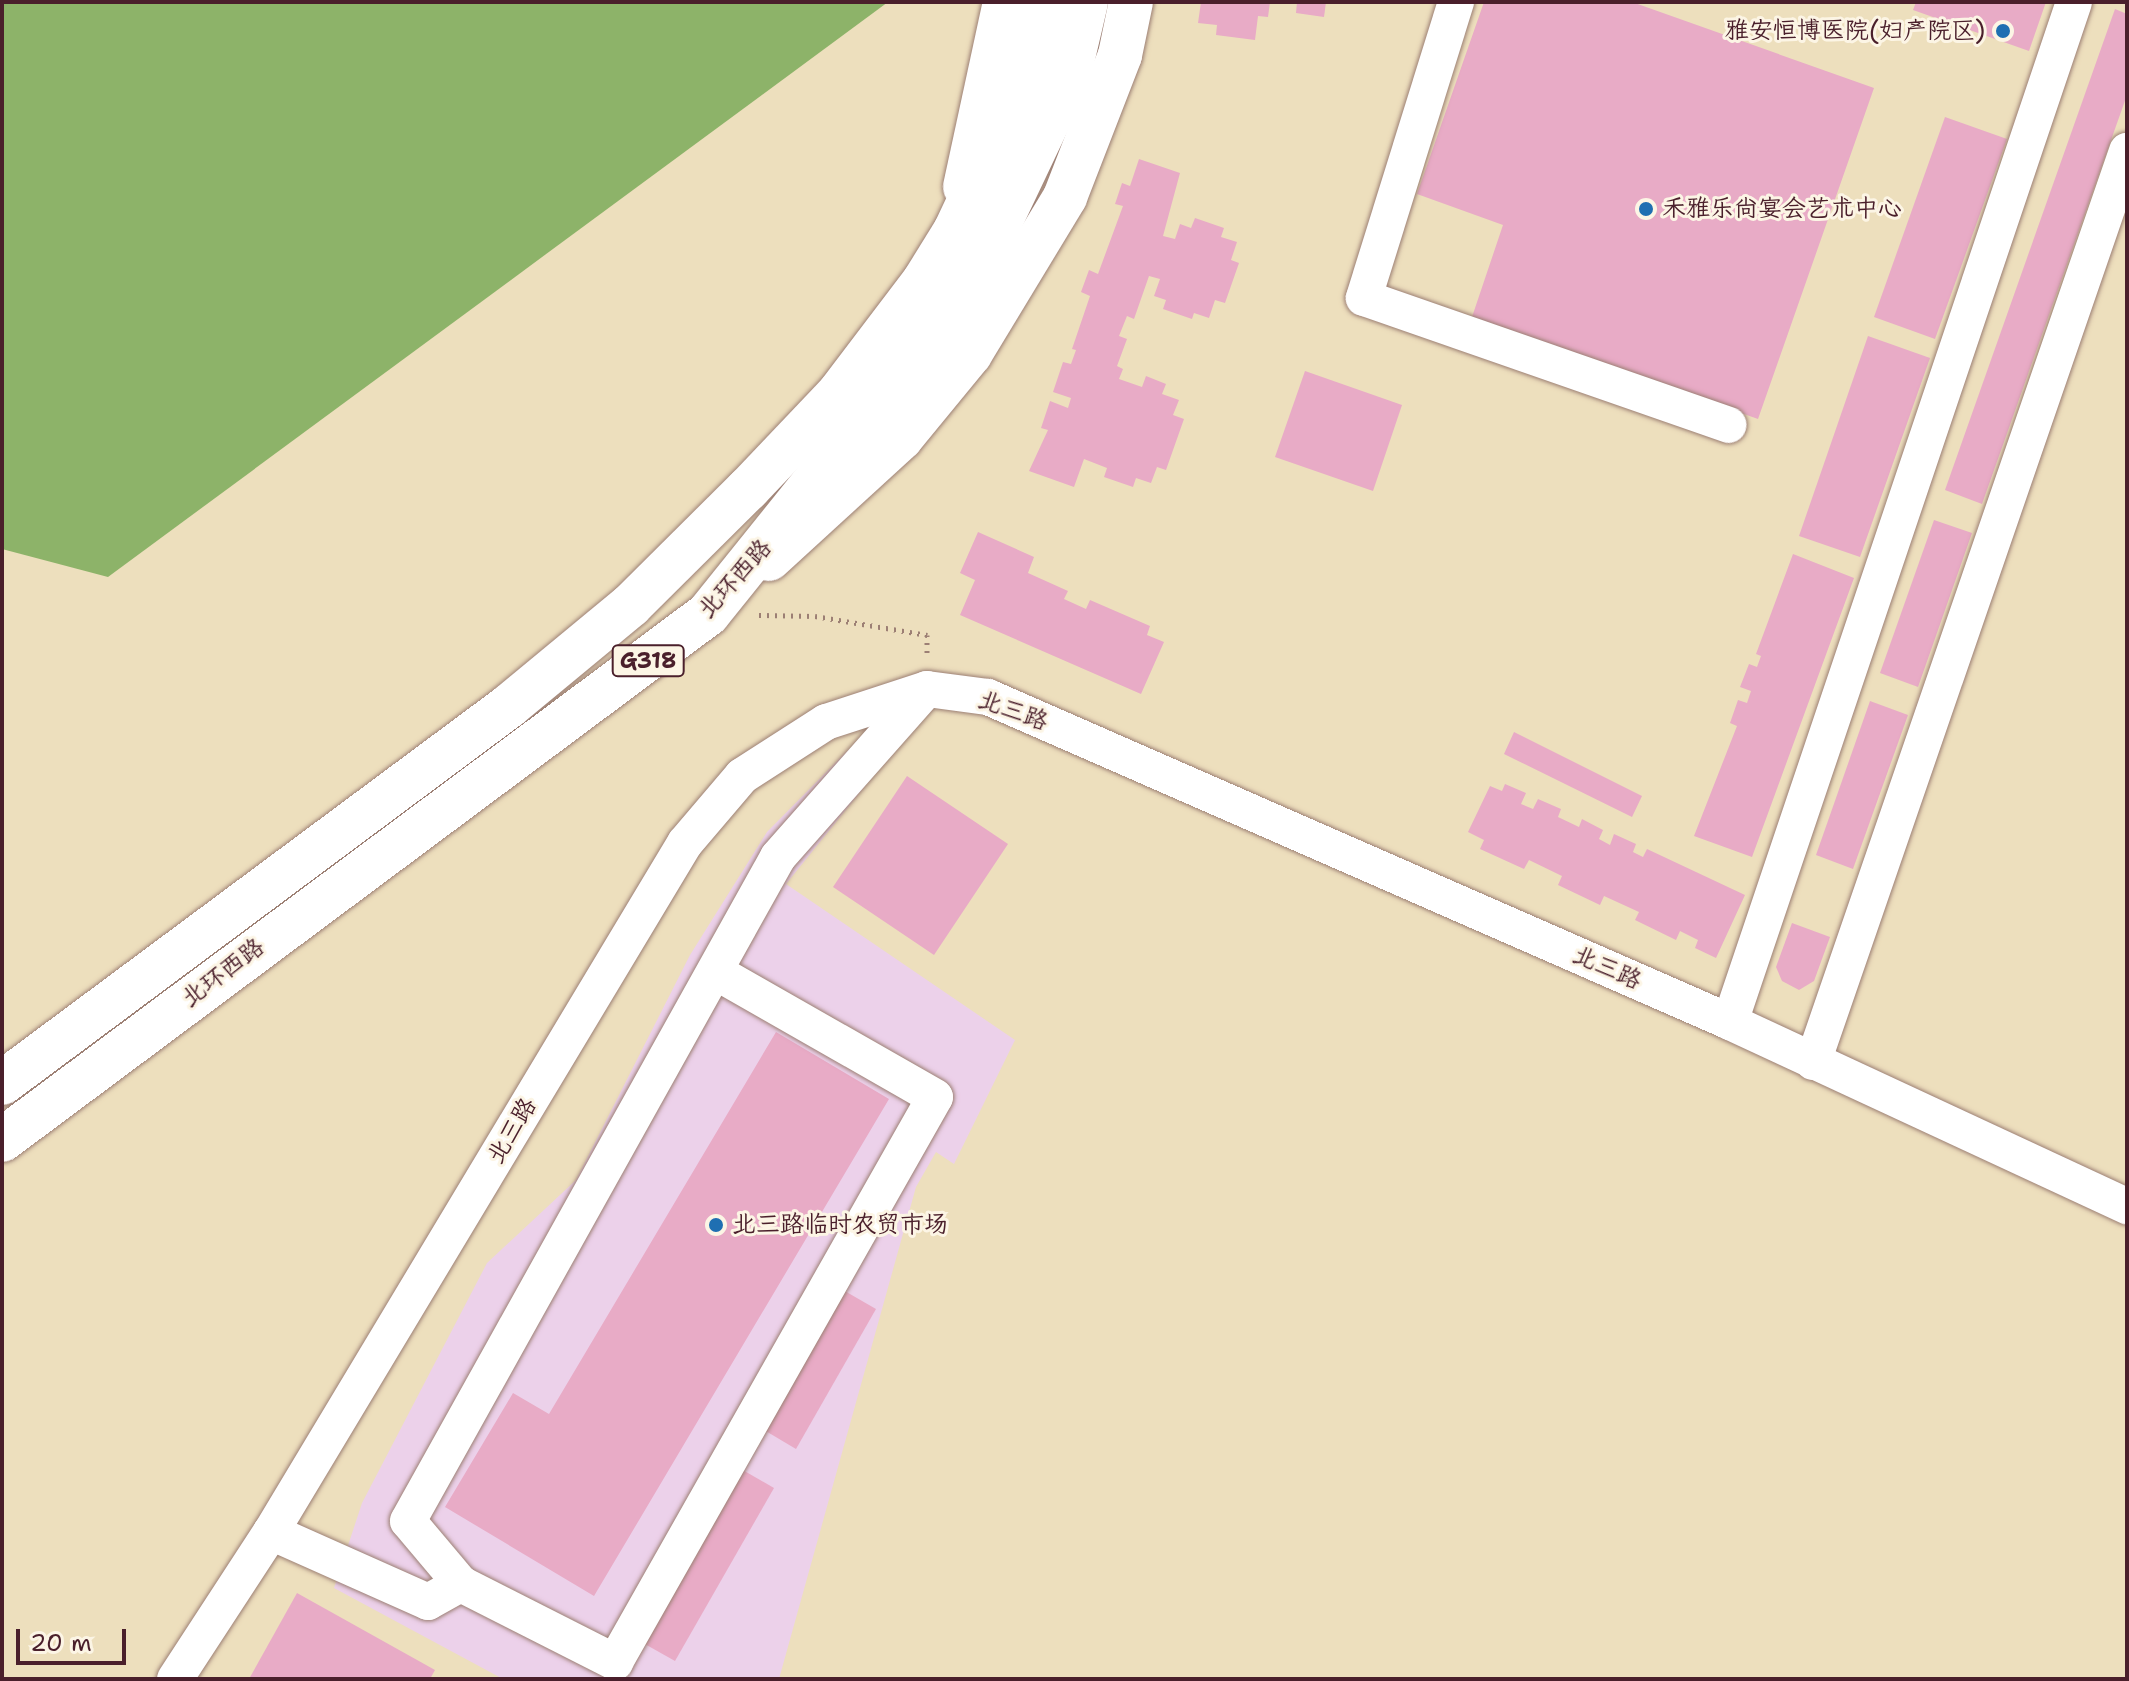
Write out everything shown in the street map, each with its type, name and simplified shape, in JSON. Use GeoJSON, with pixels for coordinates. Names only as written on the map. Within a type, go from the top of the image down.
{"type":"FeatureCollection","features":[{"type":"Feature","properties":{"kind":"main road"},"geometry":{"type":"LineString","coordinates":[[955,231],[1005,2]]}},
{"type":"Feature","properties":{"kind":"main road","name":"北环西路"},"geometry":{"type":"LineString","coordinates":[[2,1083],[509,706],[631,605],[839,393],[924,281],[955,231],[1028,76],[1048,2]]}},
{"type":"Feature","properties":{"kind":"main road","name":"北环西路"},"geometry":{"type":"LineString","coordinates":[[2,1140],[708,614],[967,292],[1068,79],[1086,2]]}},
{"type":"Feature","properties":{"kind":"main road"},"geometry":{"type":"LineString","coordinates":[[708,614],[901,438],[970,354],[1065,197],[1120,55],[1131,2]]}},
{"type":"Feature","properties":{"kind":"street"},"geometry":{"type":"LineString","coordinates":[[1456,2],[1364,298],[1728,425]]}},
{"type":"Feature","properties":{"kind":"street"},"geometry":{"type":"LineString","coordinates":[[1730,1022],[2074,2]]}},
{"type":"Feature","properties":{"kind":"street"},"geometry":{"type":"LineString","coordinates":[[1813,1062],[2127,151]]}},
{"type":"Feature","properties":{"kind":"street"},"geometry":{"type":"LineString","coordinates":[[716,972],[935,1097],[615,1662],[461,1584],[408,1521],[778,857],[927,689]]}},
{"type":"Feature","properties":{"kind":"street","name":"北三路"},"geometry":{"type":"LineString","coordinates":[[175,1679],[271,1532],[685,843],[742,776],[814,729],[927,689],[988,697],[1730,1022],[2127,1206]]}},
{"type":"Feature","properties":{"kind":"street"},"geometry":{"type":"LineString","coordinates":[[271,1532],[428,1602],[461,1584]]}},
{"type":"Feature","properties":{"kind":"path"},"geometry":{"type":"LineString","coordinates":[[708,614],[815,616],[927,635],[927,689]]}},
{"type":"Feature","properties":{"kind":"shaded area","name":"北三路临时农贸市场"},"geometry":{"type":"Polygon","coordinates":[[[848,750],[878,770],[786,884],[1015,1040],[954,1164],[936,1152],[916,1187],[779,1679],[503,1679],[334,1588],[362,1503],[487,1263],[576,1180],[690,955],[767,832],[848,750]]]}},
{"type":"Feature","properties":{"kind":"green space"},"geometry":{"type":"Polygon","coordinates":[[[2,2],[888,2],[108,577],[2,549],[2,2]]]}},
{"type":"Feature","properties":{"kind":"building"},"geometry":{"type":"Polygon","coordinates":[[[1201,2],[1270,2],[1268,17],[1258,16],[1255,40],[1216,35],[1217,25],[1198,23],[1201,2]]]}},
{"type":"Feature","properties":{"kind":"building"},"geometry":{"type":"Polygon","coordinates":[[[1297,2],[1326,2],[1324,17],[1296,13],[1297,2]]]}},
{"type":"Feature","properties":{"kind":"building","name":"禾雅乐尚宴会艺术中心"},"geometry":{"type":"Polygon","coordinates":[[[1484,2],[1632,2],[1874,88],[1758,419],[1472,317],[1503,225],[1417,194],[1484,2]]]}},
{"type":"Feature","properties":{"kind":"building","name":"雅安恒博医院(妇产院区)"},"geometry":{"type":"Polygon","coordinates":[[[1916,2],[2046,2],[2029,51],[1913,10],[1916,2]]]}},
{"type":"Feature","properties":{"kind":"building"},"geometry":{"type":"Polygon","coordinates":[[[2115,9],[2127,14],[2127,95],[1982,504],[1945,490],[2115,9]]]}},
{"type":"Feature","properties":{"kind":"building"},"geometry":{"type":"Polygon","coordinates":[[[1945,117],[2007,139],[1935,339],[1874,317],[1945,117]]]}},
{"type":"Feature","properties":{"kind":"building"},"geometry":{"type":"Polygon","coordinates":[[[1139,159],[1180,173],[1163,236],[1175,239],[1180,224],[1191,228],[1195,218],[1224,228],[1221,237],[1237,242],[1231,260],[1239,263],[1225,303],[1215,300],[1209,318],[1194,313],[1192,319],[1163,309],[1166,300],[1154,296],[1160,279],[1149,276],[1134,319],[1127,316],[1119,336],[1127,339],[1117,366],[1123,369],[1119,379],[1142,387],[1146,376],[1166,384],[1162,394],[1179,400],[1173,415],[1184,419],[1166,470],[1157,467],[1151,483],[1136,478],[1133,487],[1104,477],[1107,468],[1084,459],[1074,487],[1029,471],[1048,430],[1041,428],[1050,401],[1068,408],[1071,398],[1053,392],[1063,362],[1071,364],[1076,350],[1072,349],[1090,296],[1081,292],[1089,270],[1098,274],[1123,206],[1115,204],[1122,183],[1130,186],[1139,159]]]}},
{"type":"Feature","properties":{"kind":"building"},"geometry":{"type":"Polygon","coordinates":[[[1868,336],[1930,358],[1860,557],[1799,536],[1868,336]]]}},
{"type":"Feature","properties":{"kind":"building"},"geometry":{"type":"Polygon","coordinates":[[[1305,371],[1402,405],[1373,491],[1275,457],[1305,371]]]}},
{"type":"Feature","properties":{"kind":"building"},"geometry":{"type":"Polygon","coordinates":[[[1934,520],[1972,533],[1918,687],[1880,673],[1934,520]]]}},
{"type":"Feature","properties":{"kind":"building"},"geometry":{"type":"Polygon","coordinates":[[[978,532],[1034,557],[1028,573],[1068,591],[1064,599],[1086,609],[1090,600],[1150,626],[1147,635],[1164,642],[1141,694],[960,615],[975,580],[960,573],[978,532]]]}},
{"type":"Feature","properties":{"kind":"building"},"geometry":{"type":"Polygon","coordinates":[[[1793,554],[1854,578],[1752,857],[1694,836],[1737,726],[1730,723],[1738,700],[1747,703],[1751,691],[1740,687],[1749,664],[1757,667],[1761,656],[1756,654],[1793,554]]]}},
{"type":"Feature","properties":{"kind":"building"},"geometry":{"type":"Polygon","coordinates":[[[1870,701],[1908,715],[1853,869],[1816,855],[1870,701]]]}},
{"type":"Feature","properties":{"kind":"building"},"geometry":{"type":"Polygon","coordinates":[[[1514,732],[1642,796],[1632,817],[1504,754],[1514,732]]]}},
{"type":"Feature","properties":{"kind":"building"},"geometry":{"type":"Polygon","coordinates":[[[907,776],[1008,844],[934,955],[833,887],[907,776]]]}},
{"type":"Feature","properties":{"kind":"building"},"geometry":{"type":"Polygon","coordinates":[[[1505,784],[1526,793],[1521,804],[1533,809],[1538,799],[1561,809],[1558,817],[1579,827],[1582,819],[1603,830],[1599,839],[1610,845],[1614,834],[1636,844],[1633,852],[1643,857],[1647,849],[1745,895],[1716,958],[1695,948],[1698,940],[1680,931],[1676,940],[1635,920],[1639,912],[1604,896],[1600,905],[1558,885],[1562,876],[1529,860],[1524,869],[1480,849],[1484,840],[1468,832],[1490,786],[1502,791],[1505,784]]]}},
{"type":"Feature","properties":{"kind":"building"},"geometry":{"type":"Polygon","coordinates":[[[1792,923],[1830,937],[1814,981],[1799,990],[1782,981],[1776,967],[1792,923]]]}},
{"type":"Feature","properties":{"kind":"building"},"geometry":{"type":"Polygon","coordinates":[[[776,1032],[889,1099],[594,1596],[445,1507],[513,1393],[549,1414],[776,1032]]]}},
{"type":"Feature","properties":{"kind":"building"},"geometry":{"type":"Polygon","coordinates":[[[843,1290],[876,1309],[796,1449],[764,1430],[843,1290]]]}},
{"type":"Feature","properties":{"kind":"building"},"geometry":{"type":"Polygon","coordinates":[[[741,1469],[774,1488],[675,1661],[643,1643],[741,1469]]]}},
{"type":"Feature","properties":{"kind":"building"},"geometry":{"type":"Polygon","coordinates":[[[297,1593],[435,1670],[430,1679],[249,1679],[297,1593]]]}},
{"type":"Feature","properties":{"kind":"place","name":"雅安恒博医院(妇产院区)"},"geometry":{"type":"Point","coordinates":[2003,31]}},
{"type":"Feature","properties":{"kind":"place","name":"禾雅乐尚宴会艺术中心"},"geometry":{"type":"Point","coordinates":[1646,209]}},
{"type":"Feature","properties":{"kind":"place","name":"北三路临时农贸市场"},"geometry":{"type":"Point","coordinates":[716,1225]}}]}
